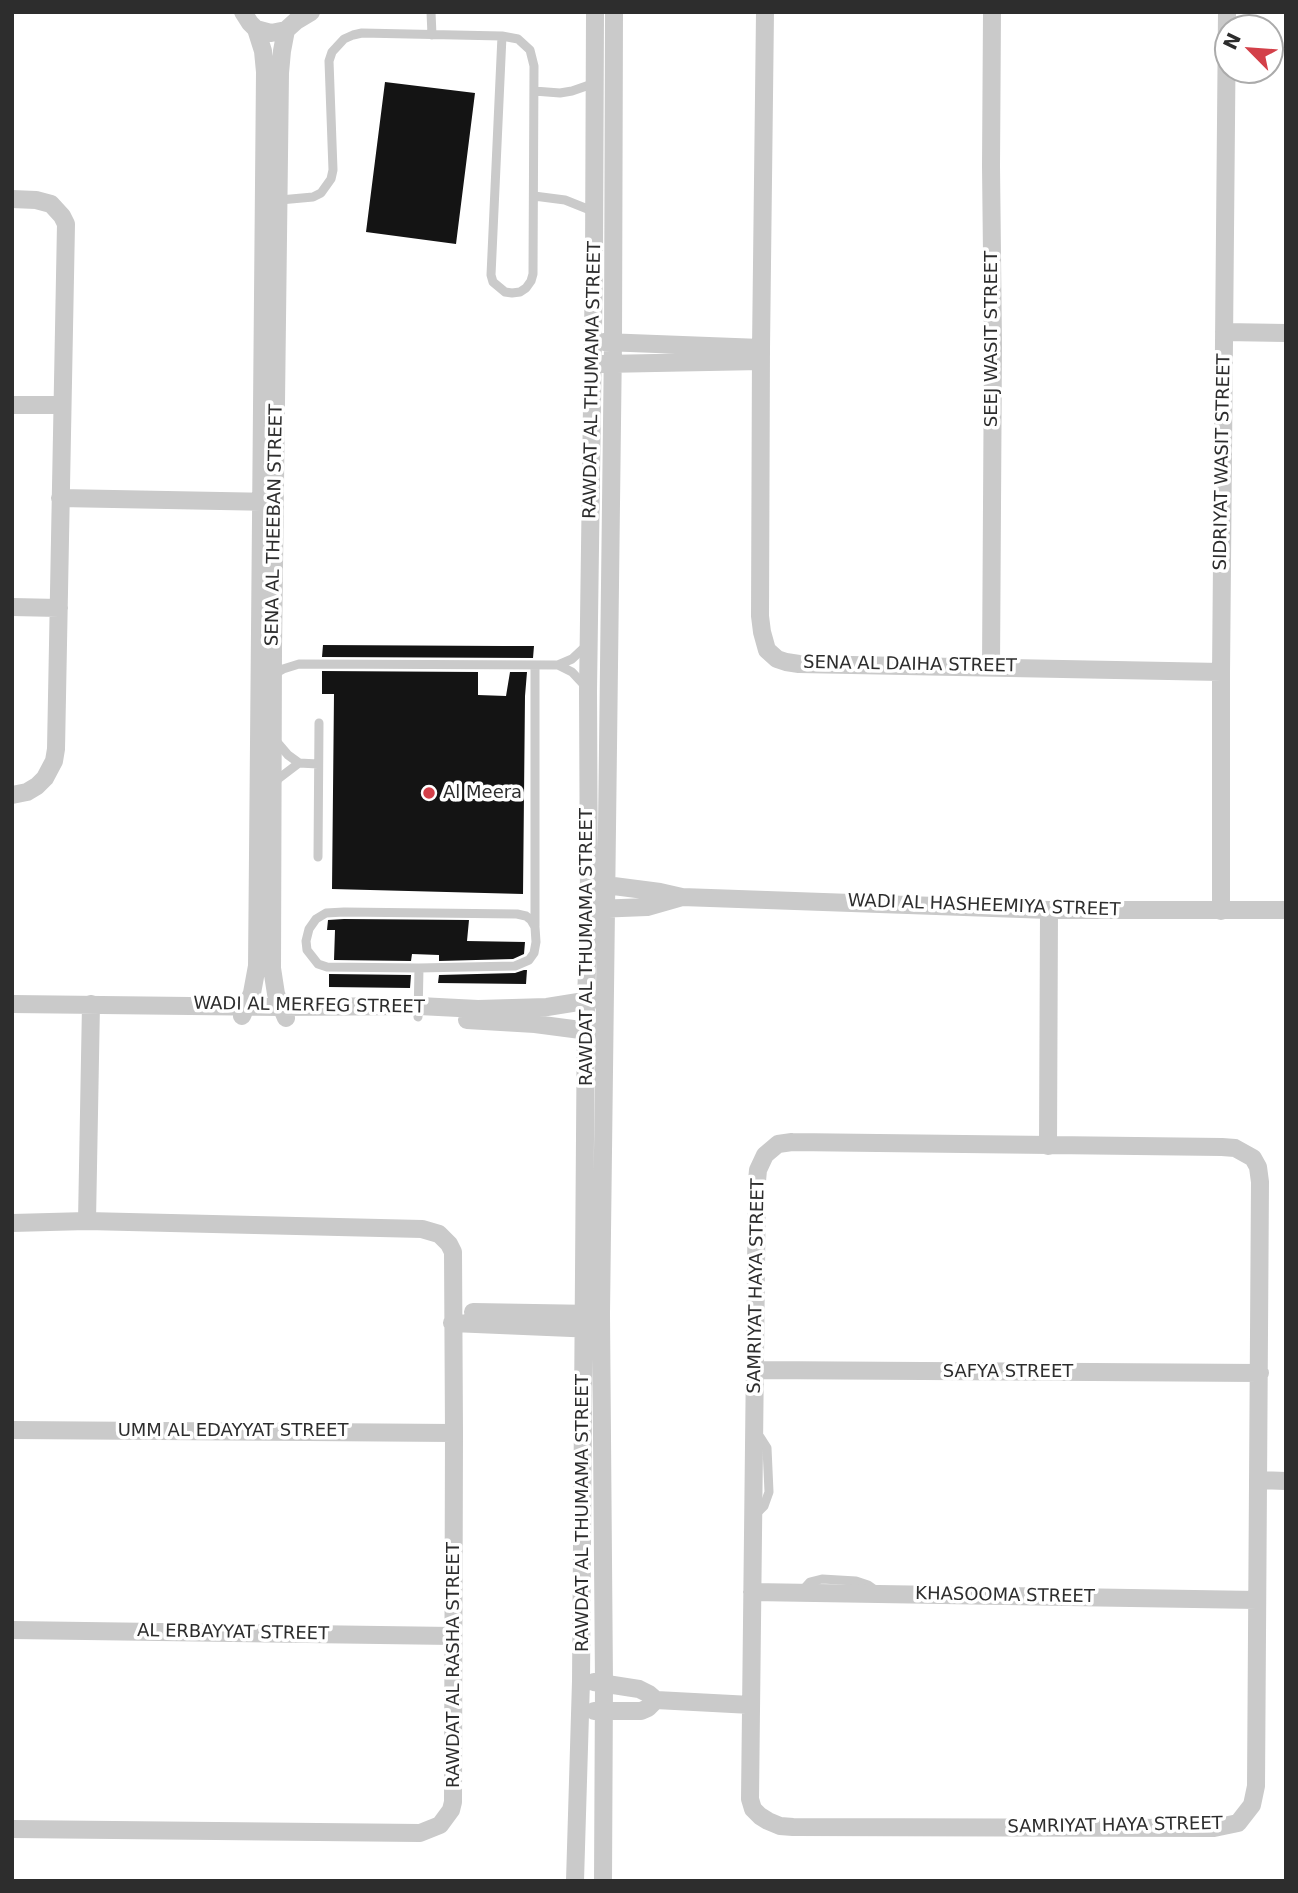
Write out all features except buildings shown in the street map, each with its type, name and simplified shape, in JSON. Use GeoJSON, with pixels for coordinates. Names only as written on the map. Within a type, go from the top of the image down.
{"type":"FeatureCollection","features":[{"type":"Feature","properties":{"kind":"street","name":"RAWDAT AL THUMAMA STREET"},"geometry":{"type":"LineString","coordinates":[[595,12],[588,691],[598,884]]}},
{"type":"Feature","properties":{"kind":"street","name":"RAWDAT AL THUMAMA STREET"},"geometry":{"type":"LineString","coordinates":[[595,1032],[586,1001],[597,909],[613,364],[614,12]]}},
{"type":"Feature","properties":{"kind":"street","name":"SENA AL DAIHA STREET"},"geometry":{"type":"LineString","coordinates":[[765,12],[761,616],[767,650],[777,659],[799,664],[1221,672]]}},
{"type":"Feature","properties":{"kind":"street","name":"SEEJ WASIT STREET"},"geometry":{"type":"LineString","coordinates":[[991,667],[992,12]]}},
{"type":"Feature","properties":{"kind":"street","name":"SIDRIYAT WASIT STREET"},"geometry":{"type":"LineString","coordinates":[[1221,911],[1227,12]]}},
{"type":"Feature","properties":{"kind":"street"},"geometry":{"type":"LineString","coordinates":[[246,18],[271,33],[298,19]]}},
{"type":"Feature","properties":{"kind":"street","name":"SENA AL THEEBAN STREET"},"geometry":{"type":"LineString","coordinates":[[246,18],[263,51],[265,72],[268,502],[273,649],[272,968],[273,981],[283,1013]]}},
{"type":"Feature","properties":{"kind":"street","name":"SENA AL THEEBAN STREET"},"geometry":{"type":"LineString","coordinates":[[245,1011],[252,993],[257,966],[268,502],[280,200],[281,62],[298,19]]}},
{"type":"Feature","properties":{"kind":"street"},"geometry":{"type":"LineString","coordinates":[[12,199],[51,204],[66,224],[54,761],[45,778],[37,786],[27,792],[12,795]]}},
{"type":"Feature","properties":{"kind":"street"},"geometry":{"type":"LineString","coordinates":[[1224,332],[1286,333]]}},
{"type":"Feature","properties":{"kind":"street"},"geometry":{"type":"LineString","coordinates":[[593,342],[761,355]]}},
{"type":"Feature","properties":{"kind":"street"},"geometry":{"type":"LineString","coordinates":[[593,364],[761,355]]}},
{"type":"Feature","properties":{"kind":"street"},"geometry":{"type":"LineString","coordinates":[[12,405],[61,405]]}},
{"type":"Feature","properties":{"kind":"street"},"geometry":{"type":"LineString","coordinates":[[60,498],[268,502]]}},
{"type":"Feature","properties":{"kind":"street"},"geometry":{"type":"LineString","coordinates":[[12,607],[59,608]]}},
{"type":"Feature","properties":{"kind":"street","name":"WADI AL HASHEEMIYA STREET"},"geometry":{"type":"LineString","coordinates":[[598,884],[681,897],[1049,910],[1286,910]]}},
{"type":"Feature","properties":{"kind":"street","name":"WADI AL HASHEEMIYA STREET"},"geometry":{"type":"LineString","coordinates":[[597,909],[647,907],[681,897]]}},
{"type":"Feature","properties":{"kind":"street","name":"RAWDAT AL THUMAMA STREET"},"geometry":{"type":"LineString","coordinates":[[575,1881],[593,1321],[595,1032],[604,997],[597,909]]}},
{"type":"Feature","properties":{"kind":"street"},"geometry":{"type":"LineString","coordinates":[[1048,1146],[1049,910]]}},
{"type":"Feature","properties":{"kind":"street","name":"WADI AL MERFEG STREET"},"geometry":{"type":"LineString","coordinates":[[12,1004],[91,1010],[418,1012],[533,1007],[604,997]]}},
{"type":"Feature","properties":{"kind":"street"},"geometry":{"type":"LineString","coordinates":[[87,1221],[91,1010]]}},
{"type":"Feature","properties":{"kind":"street","name":"WADI AL MERFEG STREET"},"geometry":{"type":"LineString","coordinates":[[12,1015],[91,1010]]}},
{"type":"Feature","properties":{"kind":"street","name":"WADI AL MERFEG STREET"},"geometry":{"type":"LineString","coordinates":[[418,1012],[595,1032]]}},
{"type":"Feature","properties":{"kind":"street","name":"SAMRIYAT HAYA STREET"},"geometry":{"type":"LineString","coordinates":[[778,1144],[1222,1147],[1235,1148],[1253,1158],[1258,1167],[1260,1182],[1260,1373],[1255,1794],[1246,1815],[1238,1822],[1214,1828],[793,1827],[780,1826],[760,1816],[753,1809],[750,1799],[755,1370],[757,1181],[762,1160],[778,1144]]}},
{"type":"Feature","properties":{"kind":"street","name":"RAWDAT AL RASHA STREET"},"geometry":{"type":"LineString","coordinates":[[12,1223],[87,1221],[431,1231],[444,1238],[453,1252],[454,1433],[453,1802],[452,1810],[440,1825],[420,1833],[12,1829]]}},
{"type":"Feature","properties":{"kind":"street"},"geometry":{"type":"LineString","coordinates":[[452,1318],[593,1321]]}},
{"type":"Feature","properties":{"kind":"street","name":"RAWDAT AL THUMAMA STREET"},"geometry":{"type":"LineString","coordinates":[[593,1321],[604,1683],[603,1881]]}},
{"type":"Feature","properties":{"kind":"street","name":"SAFYA STREET"},"geometry":{"type":"LineString","coordinates":[[755,1370],[1260,1373]]}},
{"type":"Feature","properties":{"kind":"street","name":"UMM AL EDAYYAT STREET"},"geometry":{"type":"LineString","coordinates":[[12,1430],[454,1433]]}},
{"type":"Feature","properties":{"kind":"street"},"geometry":{"type":"LineString","coordinates":[[1258,1480],[1286,1481]]}},
{"type":"Feature","properties":{"kind":"street","name":"KHASOOMA STREET"},"geometry":{"type":"LineString","coordinates":[[752,1592],[1257,1600]]}},
{"type":"Feature","properties":{"kind":"street","name":"AL ERBAYYAT STREET"},"geometry":{"type":"LineString","coordinates":[[12,1630],[453,1636]]}},
{"type":"Feature","properties":{"kind":"street"},"geometry":{"type":"LineString","coordinates":[[581,1681],[639,1689],[656,1700],[751,1705]]}},
{"type":"Feature","properties":{"kind":"street"},"geometry":{"type":"LineString","coordinates":[[581,1710],[640,1711],[649,1708],[656,1700]]}},
{"type":"Feature","properties":{"kind":"lane"},"geometry":{"type":"LineString","coordinates":[[431,12],[432,35]]}},
{"type":"Feature","properties":{"kind":"lane"},"geometry":{"type":"LineString","coordinates":[[280,200],[313,197],[321,192],[331,179],[333,170],[329,61],[332,52],[344,38],[362,33],[502,36],[518,39],[530,50],[534,66],[533,274],[526,288],[520,292],[505,292],[498,288],[491,275],[502,36]]}},
{"type":"Feature","properties":{"kind":"lane"},"geometry":{"type":"LineString","coordinates":[[534,91],[560,93],[595,83]]}},
{"type":"Feature","properties":{"kind":"lane"},"geometry":{"type":"LineString","coordinates":[[534,196],[565,200],[595,212]]}},
{"type":"Feature","properties":{"kind":"lane"},"geometry":{"type":"LineString","coordinates":[[558,666],[578,654],[589,643]]}},
{"type":"Feature","properties":{"kind":"lane"},"geometry":{"type":"LineString","coordinates":[[273,649],[299,664]]}},
{"type":"Feature","properties":{"kind":"lane"},"geometry":{"type":"LineString","coordinates":[[273,680],[276,673],[299,664],[535,665],[558,666],[572,672],[588,691]]}},
{"type":"Feature","properties":{"kind":"lane"},"geometry":{"type":"LineString","coordinates":[[535,665],[536,942],[534,953],[529,960],[514,966],[327,967],[318,964],[307,950],[306,935],[316,919],[326,913],[517,914],[526,916],[535,927]]}},
{"type":"Feature","properties":{"kind":"lane"},"geometry":{"type":"LineString","coordinates":[[318,857],[319,723]]}},
{"type":"Feature","properties":{"kind":"lane"},"geometry":{"type":"LineString","coordinates":[[273,737],[278,746],[299,763],[318,764]]}},
{"type":"Feature","properties":{"kind":"lane"},"geometry":{"type":"LineString","coordinates":[[272,791],[278,779],[299,763]]}},
{"type":"Feature","properties":{"kind":"lane"},"geometry":{"type":"LineString","coordinates":[[418,1012],[419,968]]}},
{"type":"Feature","properties":{"kind":"place","name":"Al Meera"},"geometry":{"type":"Point","coordinates":[429,793]}}]}
